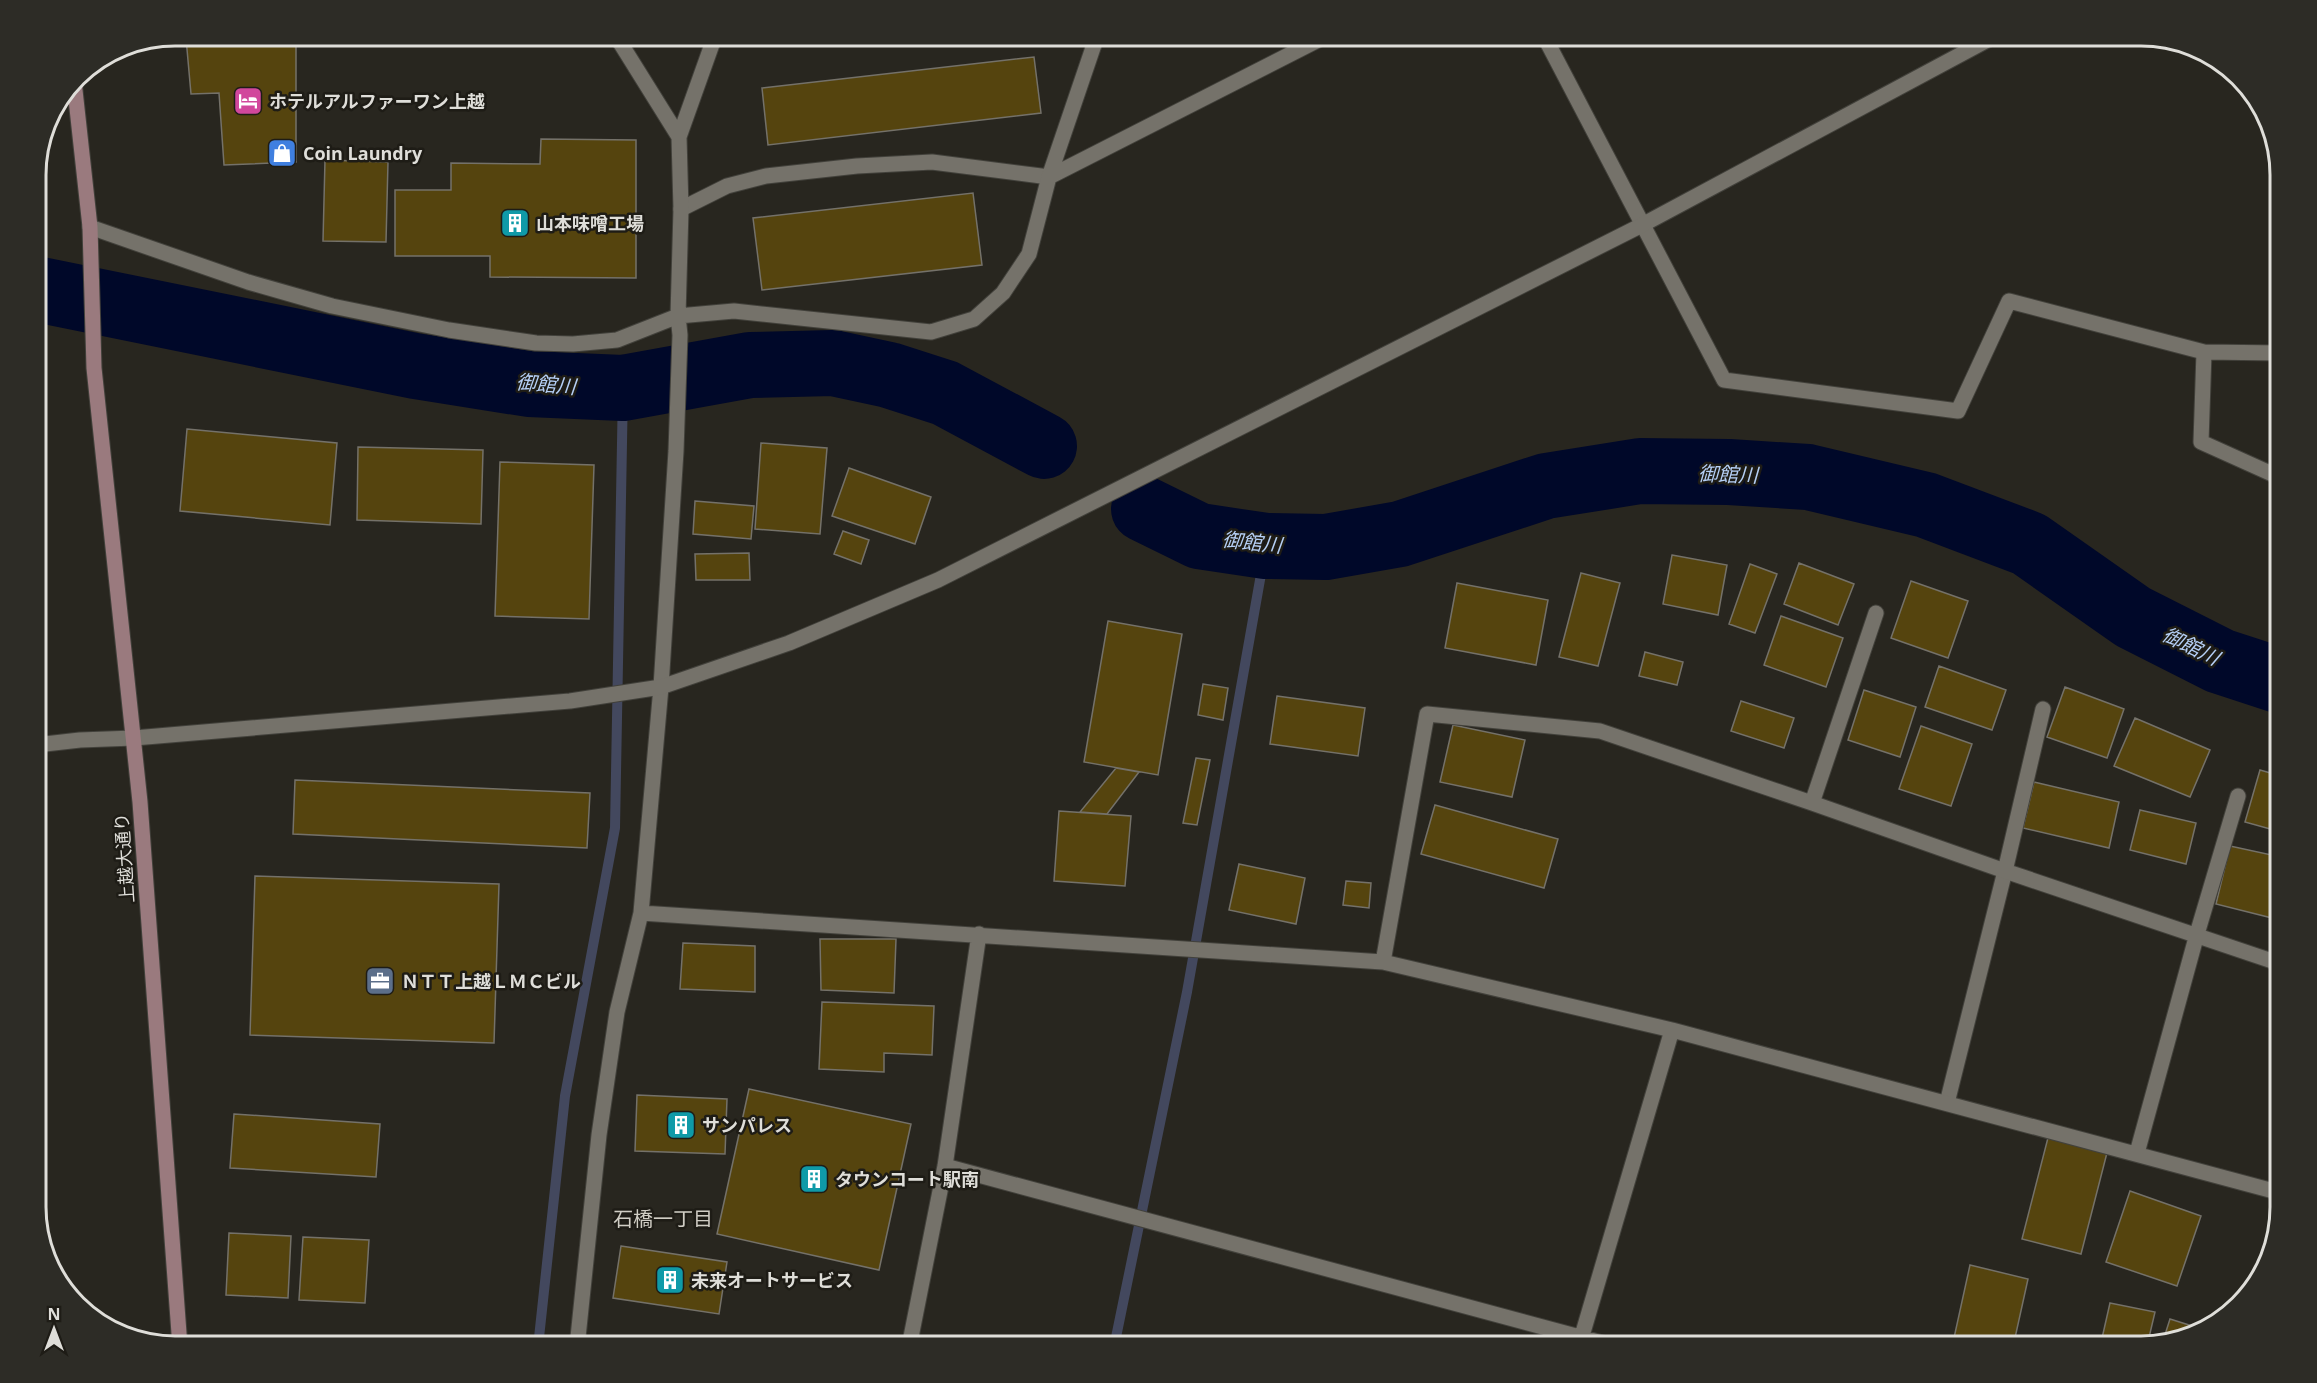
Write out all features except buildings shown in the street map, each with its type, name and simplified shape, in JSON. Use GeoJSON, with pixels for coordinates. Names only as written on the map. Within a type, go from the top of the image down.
{"type":"FeatureCollection","features":[{"type":"Feature","properties":{"kind":"main road"},"geometry":{"type":"LineString","coordinates":[[75,94],[90,227]]}},
{"type":"Feature","properties":{"kind":"main road","name":"上越大通り"},"geometry":{"type":"LineString","coordinates":[[90,227],[94,368],[134,738],[179,1336]]}},
{"type":"Feature","properties":{"kind":"street"},"geometry":{"type":"LineString","coordinates":[[681,209],[727,186],[766,176],[857,166],[932,162],[1049,177],[1306,46]]}},
{"type":"Feature","properties":{"kind":"street"},"geometry":{"type":"LineString","coordinates":[[1549,46],[1724,380],[1958,411],[2009,301],[2204,352],[2270,352]]}},
{"type":"Feature","properties":{"kind":"street"},"geometry":{"type":"LineString","coordinates":[[47,744],[570,701],[661,687],[789,643],[938,580],[1642,225],[1976,46]]}},
{"type":"Feature","properties":{"kind":"street"},"geometry":{"type":"LineString","coordinates":[[623,47],[679,137]]}},
{"type":"Feature","properties":{"kind":"street"},"geometry":{"type":"LineString","coordinates":[[578,1336],[599,1135],[617,1012],[641,913],[661,687],[676,451],[680,335],[678,316],[681,209],[679,137],[712,47]]}},
{"type":"Feature","properties":{"kind":"street"},"geometry":{"type":"LineString","coordinates":[[90,227],[248,282],[332,306],[449,330],[536,343],[573,344],[617,340],[678,316],[734,311],[931,332],[974,319],[1003,293],[1029,254],[1049,177],[1093,47]]}},
{"type":"Feature","properties":{"kind":"street"},"geometry":{"type":"LineString","coordinates":[[2204,352],[2201,442],[2270,473]]}},
{"type":"Feature","properties":{"kind":"street"},"geometry":{"type":"LineString","coordinates":[[1812,803],[1876,613]]}},
{"type":"Feature","properties":{"kind":"street"},"geometry":{"type":"LineString","coordinates":[[1947,1103],[2043,709]]}},
{"type":"Feature","properties":{"kind":"street"},"geometry":{"type":"LineString","coordinates":[[1383,962],[1427,714],[1600,731],[2270,960]]}},
{"type":"Feature","properties":{"kind":"street"},"geometry":{"type":"LineString","coordinates":[[2137,1153],[2197,934],[2238,796]]}},
{"type":"Feature","properties":{"kind":"street"},"geometry":{"type":"LineString","coordinates":[[641,913],[1383,962],[1672,1029],[2270,1190]]}},
{"type":"Feature","properties":{"kind":"street"},"geometry":{"type":"LineString","coordinates":[[911,1336],[945,1166],[979,934]]}},
{"type":"Feature","properties":{"kind":"street"},"geometry":{"type":"LineString","coordinates":[[1582,1336],[1672,1029]]}},
{"type":"Feature","properties":{"kind":"street"},"geometry":{"type":"LineString","coordinates":[[945,1166],[1558,1336]]}},
{"type":"Feature","properties":{"kind":"waterway","name":"御館川"},"geometry":{"type":"LineString","coordinates":[[47,291],[415,366],[529,384],[623,388],[750,365],[833,363],[889,375],[945,393],[1044,446]]}},
{"type":"Feature","properties":{"kind":"waterway"},"geometry":{"type":"LineString","coordinates":[[539,1336],[565,1096],[615,828],[623,388]]}},
{"type":"Feature","properties":{"kind":"waterway","name":"御館川"},"geometry":{"type":"LineString","coordinates":[[1144,509],[1199,536],[1266,546],[1326,547],[1400,534],[1546,486],[1640,471],[1729,472],[1808,477],[1926,505],[2029,544],[2133,617],[2220,661],[2270,677]]}},
{"type":"Feature","properties":{"kind":"waterway"},"geometry":{"type":"LineString","coordinates":[[1116,1336],[1187,992],[1266,546]]}},
{"type":"Feature","properties":{"kind":"place","name":"ホテルアルファーワン上越"},"geometry":{"type":"Point","coordinates":[248,101]}},
{"type":"Feature","properties":{"kind":"place","name":"Coin Laundry"},"geometry":{"type":"Point","coordinates":[282,153]}},
{"type":"Feature","properties":{"kind":"place","name":"山本味噌工場"},"geometry":{"type":"Point","coordinates":[515,223]}},
{"type":"Feature","properties":{"kind":"place","name":"ＮＴＴ上越ＬＭＣビル"},"geometry":{"type":"Point","coordinates":[380,981]}},
{"type":"Feature","properties":{"kind":"place","name":"サンパレス"},"geometry":{"type":"Point","coordinates":[681,1125]}},
{"type":"Feature","properties":{"kind":"place","name":"タウンコート駅南"},"geometry":{"type":"Point","coordinates":[814,1179]}},
{"type":"Feature","properties":{"kind":"place","name":"未来オートサービス"},"geometry":{"type":"Point","coordinates":[670,1280]}},
{"type":"Feature","properties":{"kind":"district","name":"石橋一丁目"},"geometry":{"type":"Point","coordinates":[663,1218]}}]}
